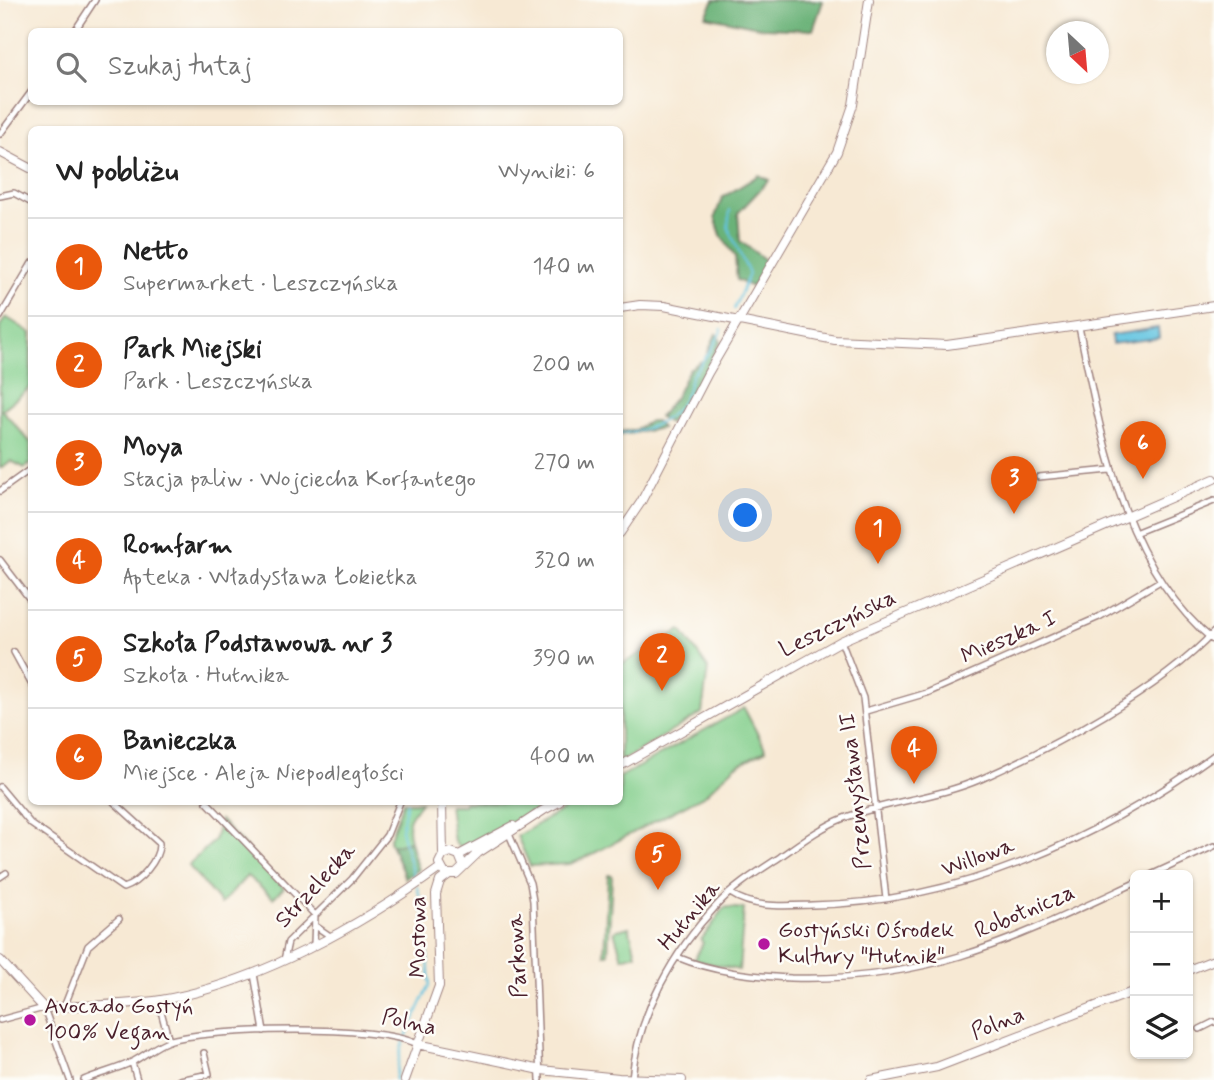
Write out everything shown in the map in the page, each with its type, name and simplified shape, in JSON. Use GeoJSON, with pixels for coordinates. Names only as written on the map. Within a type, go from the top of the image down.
{"type":"FeatureCollection","features":[{"type":"Feature","properties":{"kind":"street"},"geometry":{"type":"LineString","coordinates":[[77,28],[95,0]]}},
{"type":"Feature","properties":{"kind":"street"},"geometry":{"type":"LineString","coordinates":[[623,529],[641,502],[842,139],[856,92],[869,0]]}},
{"type":"Feature","properties":{"kind":"street"},"geometry":{"type":"LineString","coordinates":[[0,134],[28,96]]}},
{"type":"Feature","properties":{"kind":"street"},"geometry":{"type":"LineString","coordinates":[[1,155],[28,167]]}},
{"type":"Feature","properties":{"kind":"street"},"geometry":{"type":"LineString","coordinates":[[0,196],[14,193],[28,201]]}},
{"type":"Feature","properties":{"kind":"street"},"geometry":{"type":"LineString","coordinates":[[0,317],[28,269]]}},
{"type":"Feature","properties":{"kind":"street"},"geometry":{"type":"LineString","coordinates":[[623,308],[652,305],[740,319],[821,338],[909,344],[970,344],[1214,306]]}},
{"type":"Feature","properties":{"kind":"street"},"geometry":{"type":"LineString","coordinates":[[1079,327],[1110,470],[1160,581],[1173,600],[1212,637]]}},
{"type":"Feature","properties":{"kind":"street"},"geometry":{"type":"LineString","coordinates":[[1039,477],[1110,470]]}},
{"type":"Feature","properties":{"kind":"street"},"geometry":{"type":"LineString","coordinates":[[0,491],[28,471]]}},
{"type":"Feature","properties":{"kind":"street","name":"Leszczyńska"},"geometry":{"type":"LineString","coordinates":[[623,764],[841,640],[1214,479]]}},
{"type":"Feature","properties":{"kind":"street"},"geometry":{"type":"LineString","coordinates":[[1137,532],[1214,501]]}},
{"type":"Feature","properties":{"kind":"street"},"geometry":{"type":"LineString","coordinates":[[0,560],[28,597]]}},
{"type":"Feature","properties":{"kind":"street","name":"Mieszka I"},"geometry":{"type":"LineString","coordinates":[[866,711],[927,693],[990,666],[1099,617],[1160,581]]}},
{"type":"Feature","properties":{"kind":"street","name":"Hutnika"},"geometry":{"type":"LineString","coordinates":[[632,1079],[642,1026],[677,957],[730,893],[813,834],[842,819],[952,790],[1011,764],[1141,692],[1212,637]]}},
{"type":"Feature","properties":{"kind":"street","name":"Przemysława II"},"geometry":{"type":"LineString","coordinates":[[841,640],[859,681],[866,711],[886,899]]}},
{"type":"Feature","properties":{"kind":"street"},"geometry":{"type":"LineString","coordinates":[[14,652],[28,678]]}},
{"type":"Feature","properties":{"kind":"street","name":"Willowa"},"geometry":{"type":"LineString","coordinates":[[730,893],[748,902],[775,906],[886,899],[956,886],[1028,859],[1148,799],[1214,755]]}},
{"type":"Feature","properties":{"kind":"street"},"geometry":{"type":"LineString","coordinates":[[0,787],[31,824],[123,888],[135,881],[155,859],[159,843],[117,805]]}},
{"type":"Feature","properties":{"kind":"street"},"geometry":{"type":"LineString","coordinates":[[210,805],[315,915],[317,927],[314,944]]}},
{"type":"Feature","properties":{"kind":"street","name":"Strzelecka"},"geometry":{"type":"LineString","coordinates":[[284,960],[288,942],[370,858],[387,835],[399,805]]}},
{"type":"Feature","properties":{"kind":"street"},"geometry":{"type":"LineString","coordinates":[[0,1020],[44,1009],[158,1000],[254,974],[284,960],[404,893],[440,869],[443,855],[442,805]]}},
{"type":"Feature","properties":{"kind":"street"},"geometry":{"type":"LineString","coordinates":[[443,855],[456,853],[553,805]]}},
{"type":"Feature","properties":{"kind":"street"},"geometry":{"type":"LineString","coordinates":[[440,869],[448,875],[456,874],[463,865],[544,810]]}},
{"type":"Feature","properties":{"kind":"street"},"geometry":{"type":"LineString","coordinates":[[444,821],[463,865]]}},
{"type":"Feature","properties":{"kind":"street","name":"Parkowa"},"geometry":{"type":"LineString","coordinates":[[509,835],[532,891],[540,1080]]}},
{"type":"Feature","properties":{"kind":"street"},"geometry":{"type":"LineString","coordinates":[[1162,870],[1214,846]]}},
{"type":"Feature","properties":{"kind":"street","name":"Mostowa"},"geometry":{"type":"LineString","coordinates":[[405,1080],[414,1043],[439,986],[436,894],[440,881],[448,875]]}},
{"type":"Feature","properties":{"kind":"street"},"geometry":{"type":"LineString","coordinates":[[422,882],[431,885],[436,894]]}},
{"type":"Feature","properties":{"kind":"street","name":"Robotnicza"},"geometry":{"type":"LineString","coordinates":[[677,957],[721,970],[783,977],[831,979],[916,969],[1018,937],[1130,885]]}},
{"type":"Feature","properties":{"kind":"street"},"geometry":{"type":"LineString","coordinates":[[64,1007],[88,946],[119,919]]}},
{"type":"Feature","properties":{"kind":"street"},"geometry":{"type":"LineString","coordinates":[[317,927],[330,936]]}},
{"type":"Feature","properties":{"kind":"street"},"geometry":{"type":"LineString","coordinates":[[0,960],[44,1009],[70,1080]]}},
{"type":"Feature","properties":{"kind":"street"},"geometry":{"type":"LineString","coordinates":[[1193,968],[1214,960]]}},
{"type":"Feature","properties":{"kind":"street"},"geometry":{"type":"LineString","coordinates":[[254,974],[264,1031]]}},
{"type":"Feature","properties":{"kind":"street","name":"Polna"},"geometry":{"type":"LineString","coordinates":[[871,1080],[937,1067],[1130,993]]}},
{"type":"Feature","properties":{"kind":"street"},"geometry":{"type":"LineString","coordinates":[[158,1000],[169,1041]]}},
{"type":"Feature","properties":{"kind":"street"},"geometry":{"type":"LineString","coordinates":[[1200,1029],[1214,1022]]}},
{"type":"Feature","properties":{"kind":"street","name":"Polna"},"geometry":{"type":"LineString","coordinates":[[84,1080],[132,1062],[169,1041],[264,1031],[401,1036],[414,1043],[541,1070],[632,1079],[682,1080]]}},
{"type":"Feature","properties":{"kind":"street"},"geometry":{"type":"LineString","coordinates":[[180,1080],[209,1074],[204,1053]]}},
{"type":"Feature","properties":{"kind":"street"},"geometry":{"type":"LineString","coordinates":[[132,1062],[137,1080]]}},
{"type":"Feature","properties":{"kind":"green space"},"geometry":{"type":"Polygon","coordinates":[[[714,0],[823,1],[813,30],[763,28],[706,16],[714,0]]]}},
{"type":"Feature","properties":{"kind":"green space"},"geometry":{"type":"Polygon","coordinates":[[[759,175],[769,180],[738,213],[740,241],[768,262],[752,287],[737,280],[735,257],[721,235],[715,217],[722,198],[759,175]]]}},
{"type":"Feature","properties":{"kind":"green space"},"geometry":{"type":"Polygon","coordinates":[[[6,317],[28,331],[28,389],[2,410],[28,440],[28,466],[25,468],[11,461],[0,468],[0,326],[6,317]]]}},
{"type":"Feature","properties":{"kind":"green space"},"geometry":{"type":"Polygon","coordinates":[[[716,334],[721,341],[691,394],[669,423],[659,417],[676,396],[689,369],[705,359],[716,334]]]}},
{"type":"Feature","properties":{"kind":"green space"},"geometry":{"type":"Polygon","coordinates":[[[650,421],[656,421],[662,428],[623,434],[623,432],[635,430],[650,421]]]}},
{"type":"Feature","properties":{"kind":"green space"},"geometry":{"type":"Polygon","coordinates":[[[681,630],[708,668],[702,713],[623,760],[623,663],[681,630]]]}},
{"type":"Feature","properties":{"kind":"green space"},"geometry":{"type":"Polygon","coordinates":[[[744,708],[766,750],[735,766],[705,795],[583,859],[570,864],[530,866],[517,836],[572,805],[623,805],[623,775],[744,708]]]}},
{"type":"Feature","properties":{"kind":"green space"},"geometry":{"type":"Polygon","coordinates":[[[402,805],[419,805],[410,820],[410,841],[392,846],[389,841],[402,805]]]}},
{"type":"Feature","properties":{"kind":"green space"},"geometry":{"type":"Polygon","coordinates":[[[449,805],[546,805],[460,848],[454,842],[449,805]]]}},
{"type":"Feature","properties":{"kind":"green space"},"geometry":{"type":"Polygon","coordinates":[[[220,820],[284,888],[273,898],[247,876],[221,904],[188,865],[214,841],[220,820]]]}},
{"type":"Feature","properties":{"kind":"green space"},"geometry":{"type":"Polygon","coordinates":[[[410,841],[418,870],[405,878],[392,846],[410,841]]]}},
{"type":"Feature","properties":{"kind":"green space"},"geometry":{"type":"Polygon","coordinates":[[[608,875],[612,875],[608,954],[604,954],[608,875]]]}},
{"type":"Feature","properties":{"kind":"green space"},"geometry":{"type":"Polygon","coordinates":[[[725,907],[744,909],[739,970],[694,960],[703,943],[701,940],[725,907]]]}},
{"type":"Feature","properties":{"kind":"green space"},"geometry":{"type":"Polygon","coordinates":[[[629,927],[636,954],[622,958],[614,931],[629,927]]]}},
{"type":"Feature","properties":{"kind":"water"},"geometry":{"type":"Polygon","coordinates":[[[1158,328],[1159,338],[1112,344],[1111,335],[1158,328]]]}},
{"type":"Feature","properties":{"kind":"waterway"},"geometry":{"type":"LineString","coordinates":[[730,210],[728,227],[749,274],[734,309]]}},
{"type":"Feature","properties":{"kind":"waterway"},"geometry":{"type":"LineString","coordinates":[[623,433],[650,427],[674,412],[681,404],[692,376],[722,329]]}},
{"type":"Feature","properties":{"kind":"waterway"},"geometry":{"type":"LineString","coordinates":[[406,805],[401,830],[415,882]]}},
{"type":"Feature","properties":{"kind":"waterway"},"geometry":{"type":"LineString","coordinates":[[395,1080],[401,1048],[430,984],[424,911],[417,887]]}},
{"type":"Feature","properties":{"kind":"place","name":"Banieczka"},"geometry":{"type":"Point","coordinates":[1143,479]}},
{"type":"Feature","properties":{"kind":"place","name":"Moya"},"geometry":{"type":"Point","coordinates":[1014,514]}},
{"type":"Feature","properties":{"kind":"place","name":"Netto"},"geometry":{"type":"Point","coordinates":[878,564]}},
{"type":"Feature","properties":{"kind":"place","name":"Park Miejski"},"geometry":{"type":"Point","coordinates":[662,691]}},
{"type":"Feature","properties":{"kind":"place","name":"Romfarm"},"geometry":{"type":"Point","coordinates":[914,784]}},
{"type":"Feature","properties":{"kind":"place","name":"Szkoła Podstawowa nr 3"},"geometry":{"type":"Point","coordinates":[658,890]}},
{"type":"Feature","properties":{"kind":"place","name":"Gostyński Ośrodek Kultury \"Hutnik\""},"geometry":{"type":"Point","coordinates":[764,944]}},
{"type":"Feature","properties":{"kind":"place","name":"Avocado Gostyń 100% Vegan"},"geometry":{"type":"Point","coordinates":[30,1020]}}]}
